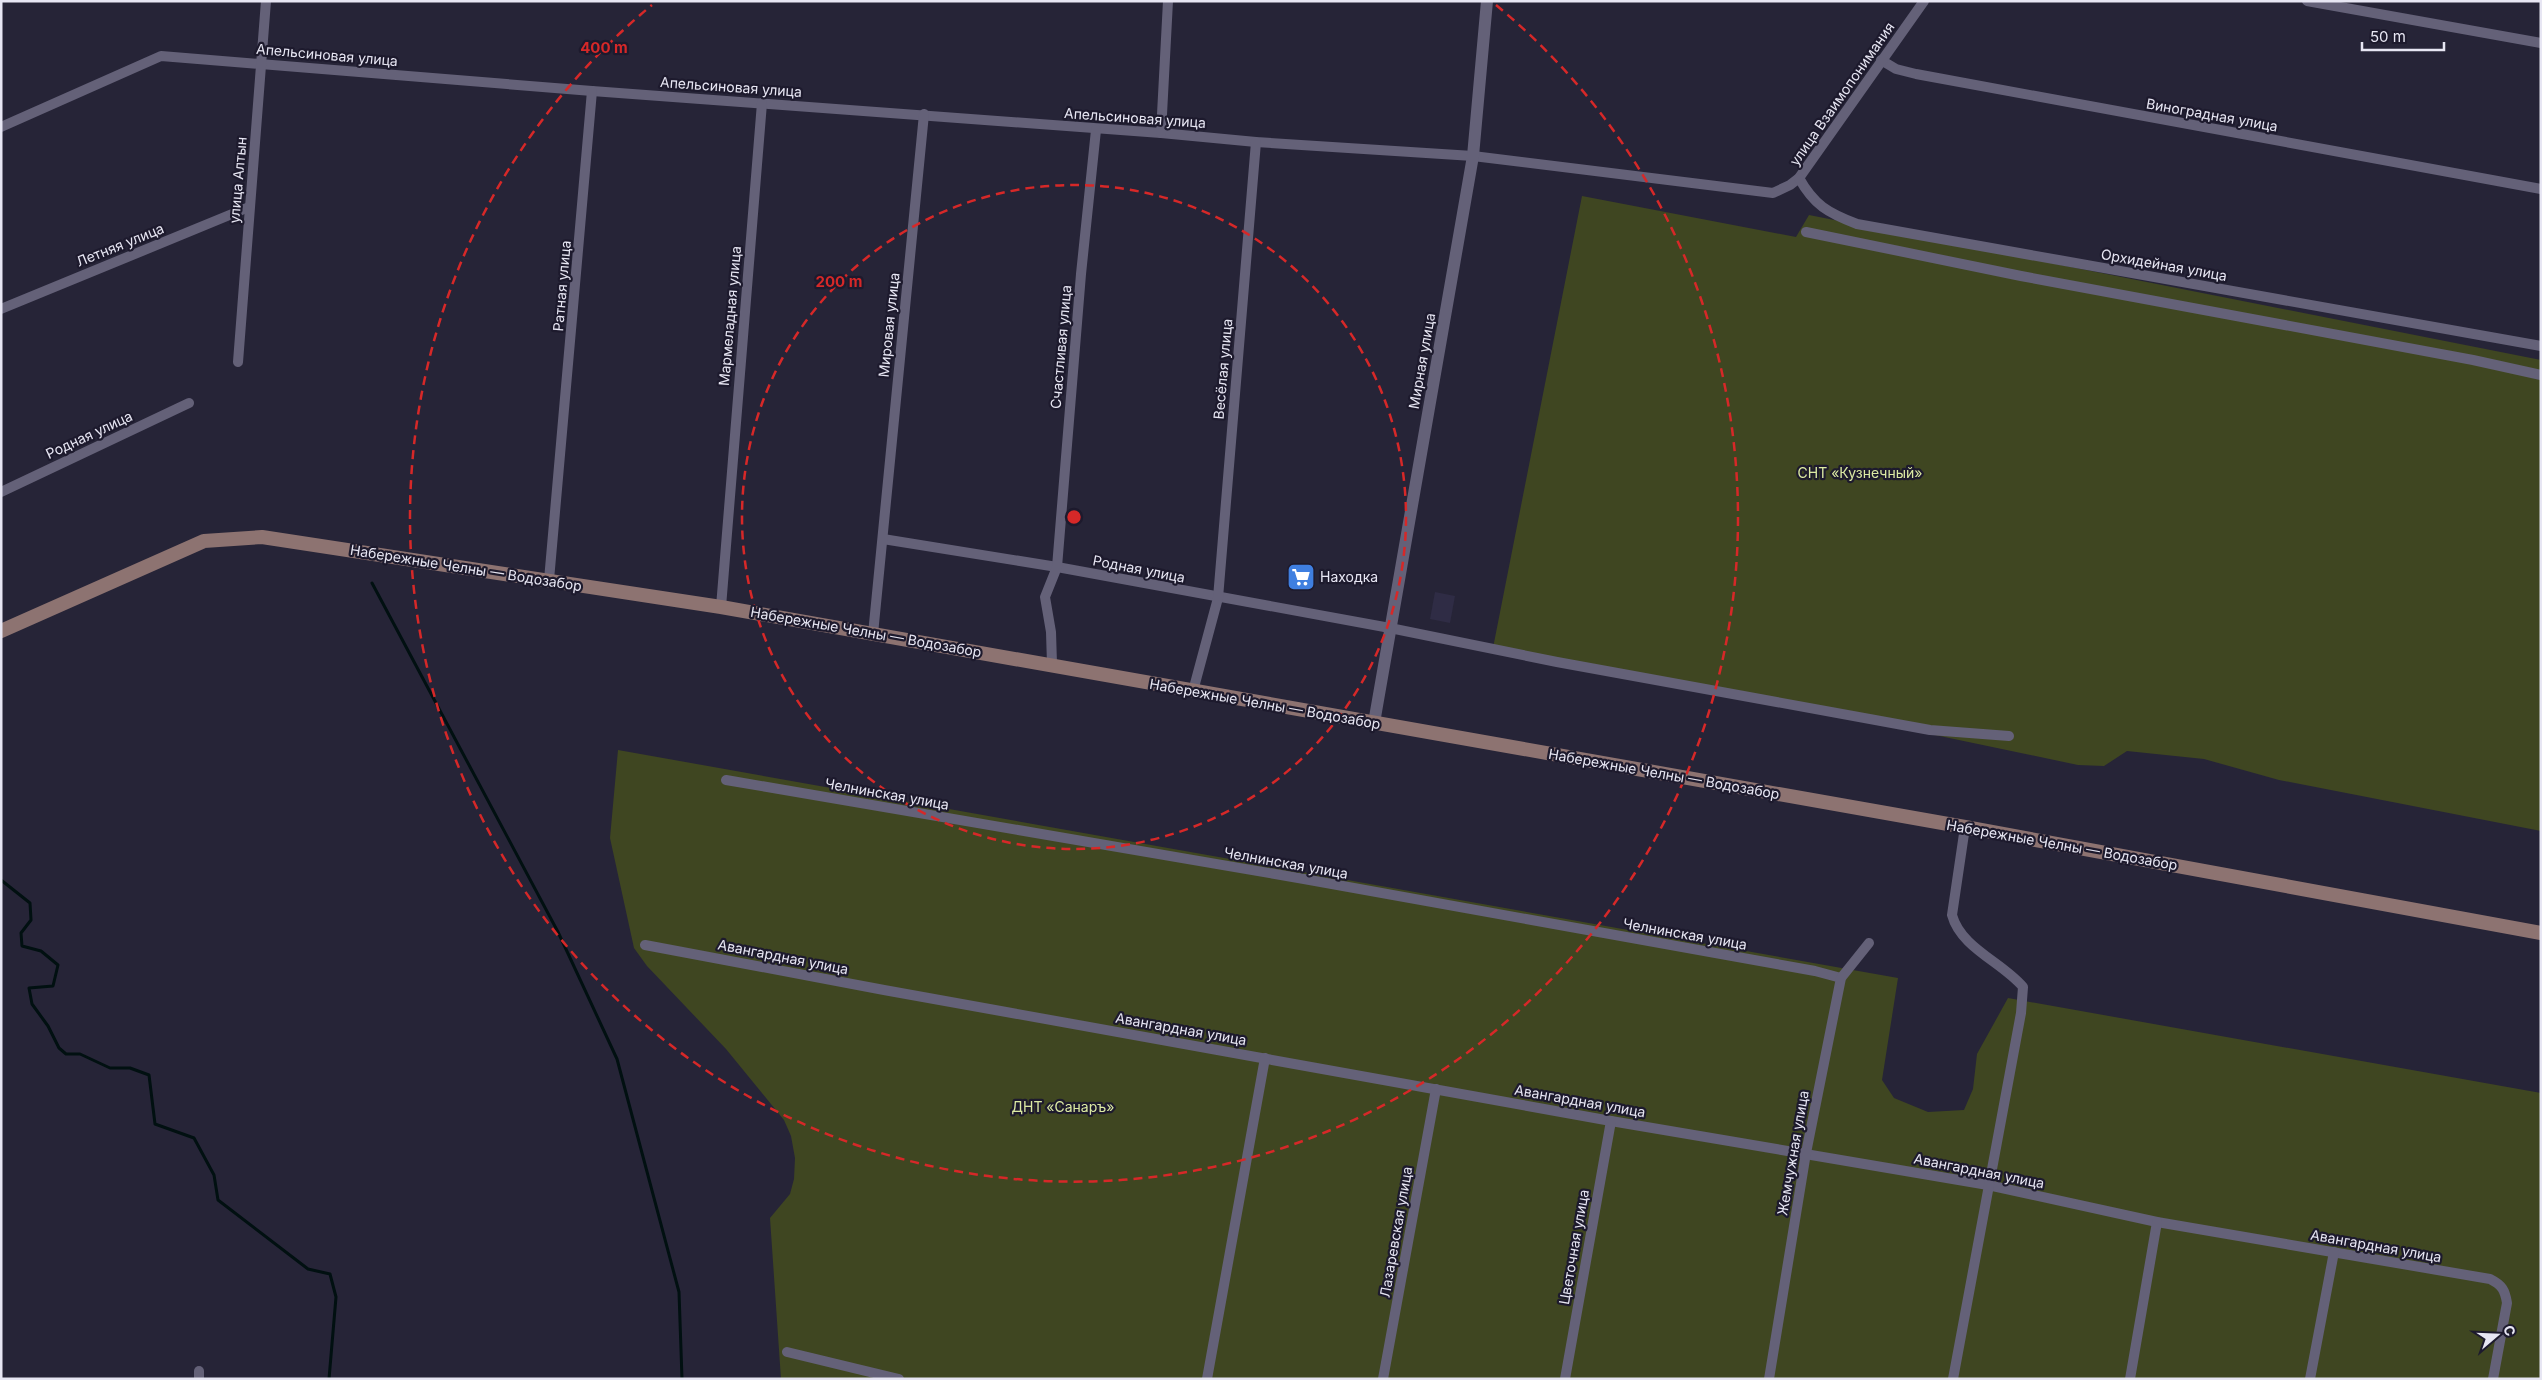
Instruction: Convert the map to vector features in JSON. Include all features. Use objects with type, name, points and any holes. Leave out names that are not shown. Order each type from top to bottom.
[{"type":"main road","name":"Набережные Челны — Водозабор","points":[[1,631],[204,541],[262,538],[721,607],[1052,664],[1194,691],[1965,827],[2541,933]]},
{"type":"street","name":"улица Алтын","points":[[238,362],[266,1]]},
{"type":"street","points":[[1160,133],[1168,1]]},
{"type":"street","name":"Мирная улица","points":[[1374,723],[1473,156],[1487,1]]},
{"type":"street","name":"улица Взаимопонимания","points":[[1799,178],[1924,1]]},
{"type":"street","points":[[2307,1],[2541,43]]},
{"type":"street","name":"Апельсиновая улица","points":[[1,127],[161,56],[592,91],[924,114],[1096,130],[1473,156],[1773,193],[1790,185],[1799,178]]},
{"type":"street","name":"Виноградная улица","points":[[1881,60],[1896,69],[1916,74],[2541,189]]},
{"type":"street","name":"Ратная улица","points":[[549,580],[592,91]]},
{"type":"street","name":"Мармеладная улица","points":[[721,607],[743,312],[762,103]]},
{"type":"street","name":"Мировая улица","points":[[873,634],[924,114]]},
{"type":"street","name":"Счастливая улица","points":[[1052,664],[1051,632],[1045,598],[1057,567],[1081,274],[1096,130]]},
{"type":"street","name":"Весёлая улица","points":[[1194,691],[1218,598],[1256,142]]},
{"type":"street","name":"Орхидейная улица","points":[[1799,178],[1811,198],[1826,210],[1857,224],[2541,346]]},
{"type":"street","name":"Летняя улица","points":[[1,309],[250,207]]},
{"type":"street","points":[[1806,232],[2021,276],[2473,360],[2541,375]]},
{"type":"street","name":"Родная улица","points":[[1,492],[189,404]]},
{"type":"street","name":"Родная улица","points":[[883,539],[1057,567],[1390,628],[1566,664],[1930,730],[2009,736]]},
{"type":"street","name":"Челнинская улица","points":[[726,780],[1294,878],[1815,971],[1841,978]]},
{"type":"street","points":[[1953,1379],[2020,1013],[2023,987],[2013,975],[1969,942],[1955,926],[1952,915],[1965,827]]},
{"type":"street","name":"Жемчужная улица","points":[[1769,1379],[1806,1153],[1841,978],[1869,943]]},
{"type":"street","name":"Авангардная улица","points":[[645,945],[1611,1121],[1988,1185],[2157,1222],[2490,1279],[2501,1284],[2505,1291],[2507,1303],[2493,1379]]},
{"type":"street","points":[[1207,1379],[1265,1058]]},
{"type":"street","name":"Лазаревская улица","points":[[1384,1379],[1436,1089]]},
{"type":"street","name":"Цветочная улица","points":[[1565,1379],[1611,1121]]},
{"type":"street","points":[[2130,1379],[2157,1222]]},
{"type":"street","points":[[2310,1379],[2334,1252]]},
{"type":"street","points":[[787,1352],[899,1379]]},
{"type":"shaded area","points":[[1435,592],[1455,596],[1450,623],[1430,619]]},
{"type":"green space","name":"СНТ «Кузнечный»","points":[[1582,196],[1796,237],[1809,215],[2541,360],[2541,831],[2279,780],[2204,759],[2127,751],[2104,766],[2078,765],[1935,735],[1492,653]]},
{"type":"green space","name":"ДНТ «Санаръ»","points":[[618,750],[1898,978],[1882,1080],[1894,1098],[1928,1112],[1964,1110],[1973,1089],[1977,1054],[2008,998],[2541,1093],[2541,1379],[781,1379],[770,1218],[790,1194],[794,1179],[795,1158],[791,1136],[784,1120],[726,1049],[647,966],[634,948],[610,838]]},
{"type":"waterway","points":[[372,583],[558,932],[617,1059],[679,1292],[682,1379]]},
{"type":"waterway","points":[[1,880],[30,903],[31,920],[21,933],[22,946],[41,951],[58,965],[53,986],[29,988],[32,1004],[48,1026],[59,1048],[66,1054],[80,1054],[110,1068],[130,1068],[149,1075],[155,1124],[194,1138],[214,1175],[218,1200],[308,1269],[330,1274],[336,1297],[329,1379]]},
{"type":"place","name":"Находка","points":[[1301,577]]}]
